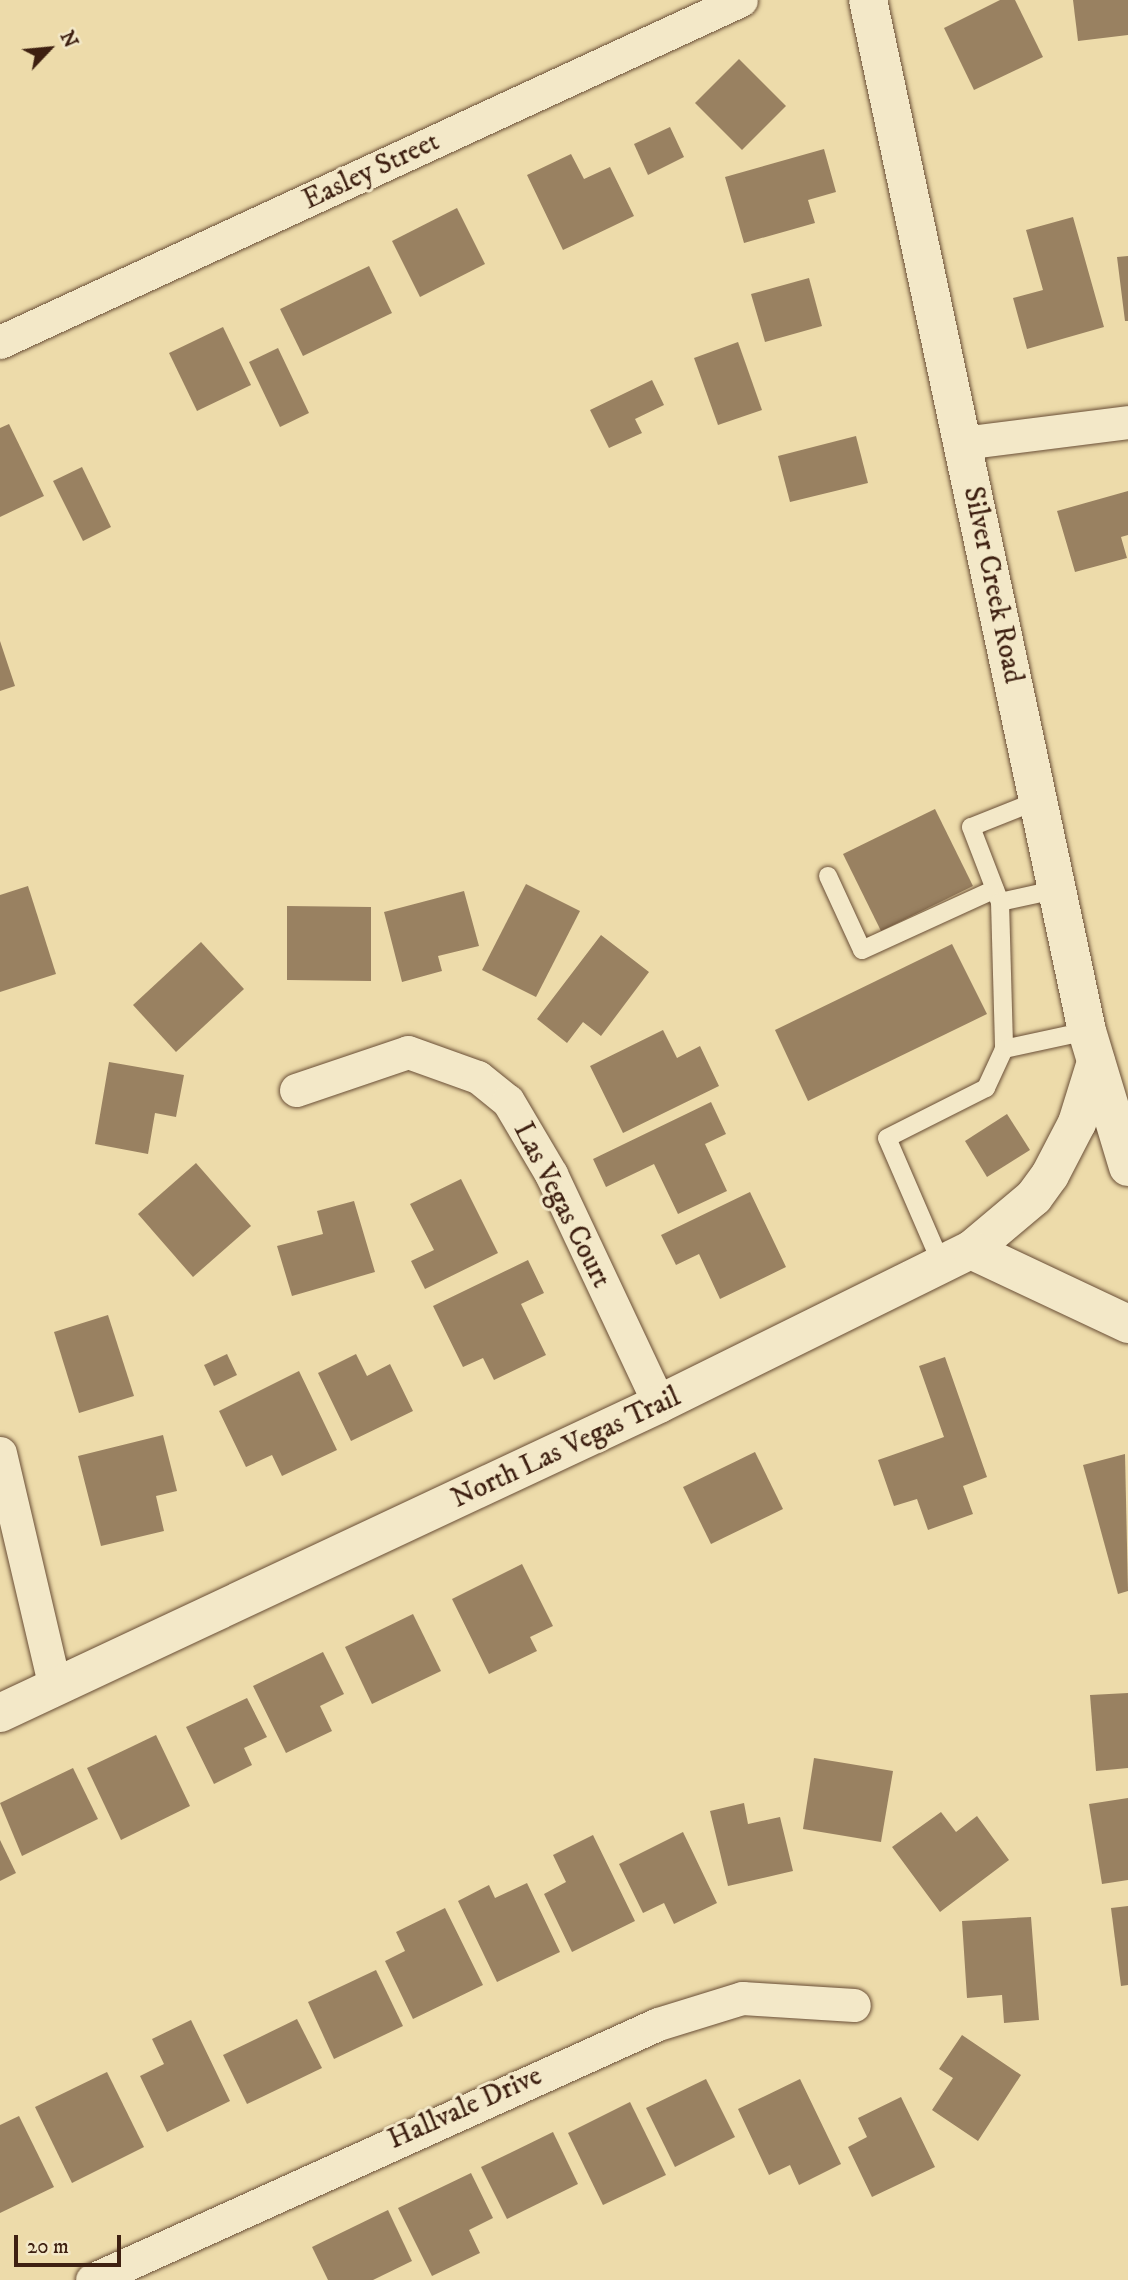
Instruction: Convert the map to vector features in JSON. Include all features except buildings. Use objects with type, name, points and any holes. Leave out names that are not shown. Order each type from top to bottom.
[{"type":"street","name":"Easley Street","points":[[0,342],[741,0]]},
{"type":"street","name":"Silver Creek Road","points":[[868,0],[1092,1046],[1128,1167]]},
{"type":"street","points":[[962,443],[1128,422]]},
{"type":"street","name":"North Las Vegas Trail","points":[[0,1713],[659,1404],[956,1258],[1034,1197],[1050,1175],[1077,1123],[1092,1046]]},
{"type":"street","name":"Las Vegas Court","points":[[296,1090],[408,1052],[478,1077],[508,1101],[551,1174],[659,1404]]},
{"type":"street","points":[[956,1258],[1128,1324]]},
{"type":"street","points":[[0,1453],[55,1687]]},
{"type":"street","name":"Hallvale Drive","points":[[92,2280],[658,2024],[742,1998],[855,2005]]},
{"type":"lane","points":[[956,1258],[887,1138],[986,1088],[1004,1049],[998,895],[971,827],[1039,800]]},
{"type":"lane","points":[[828,876],[862,950],[998,895],[1059,889]]},
{"type":"lane","points":[[1004,1049],[1092,1046]]}]
